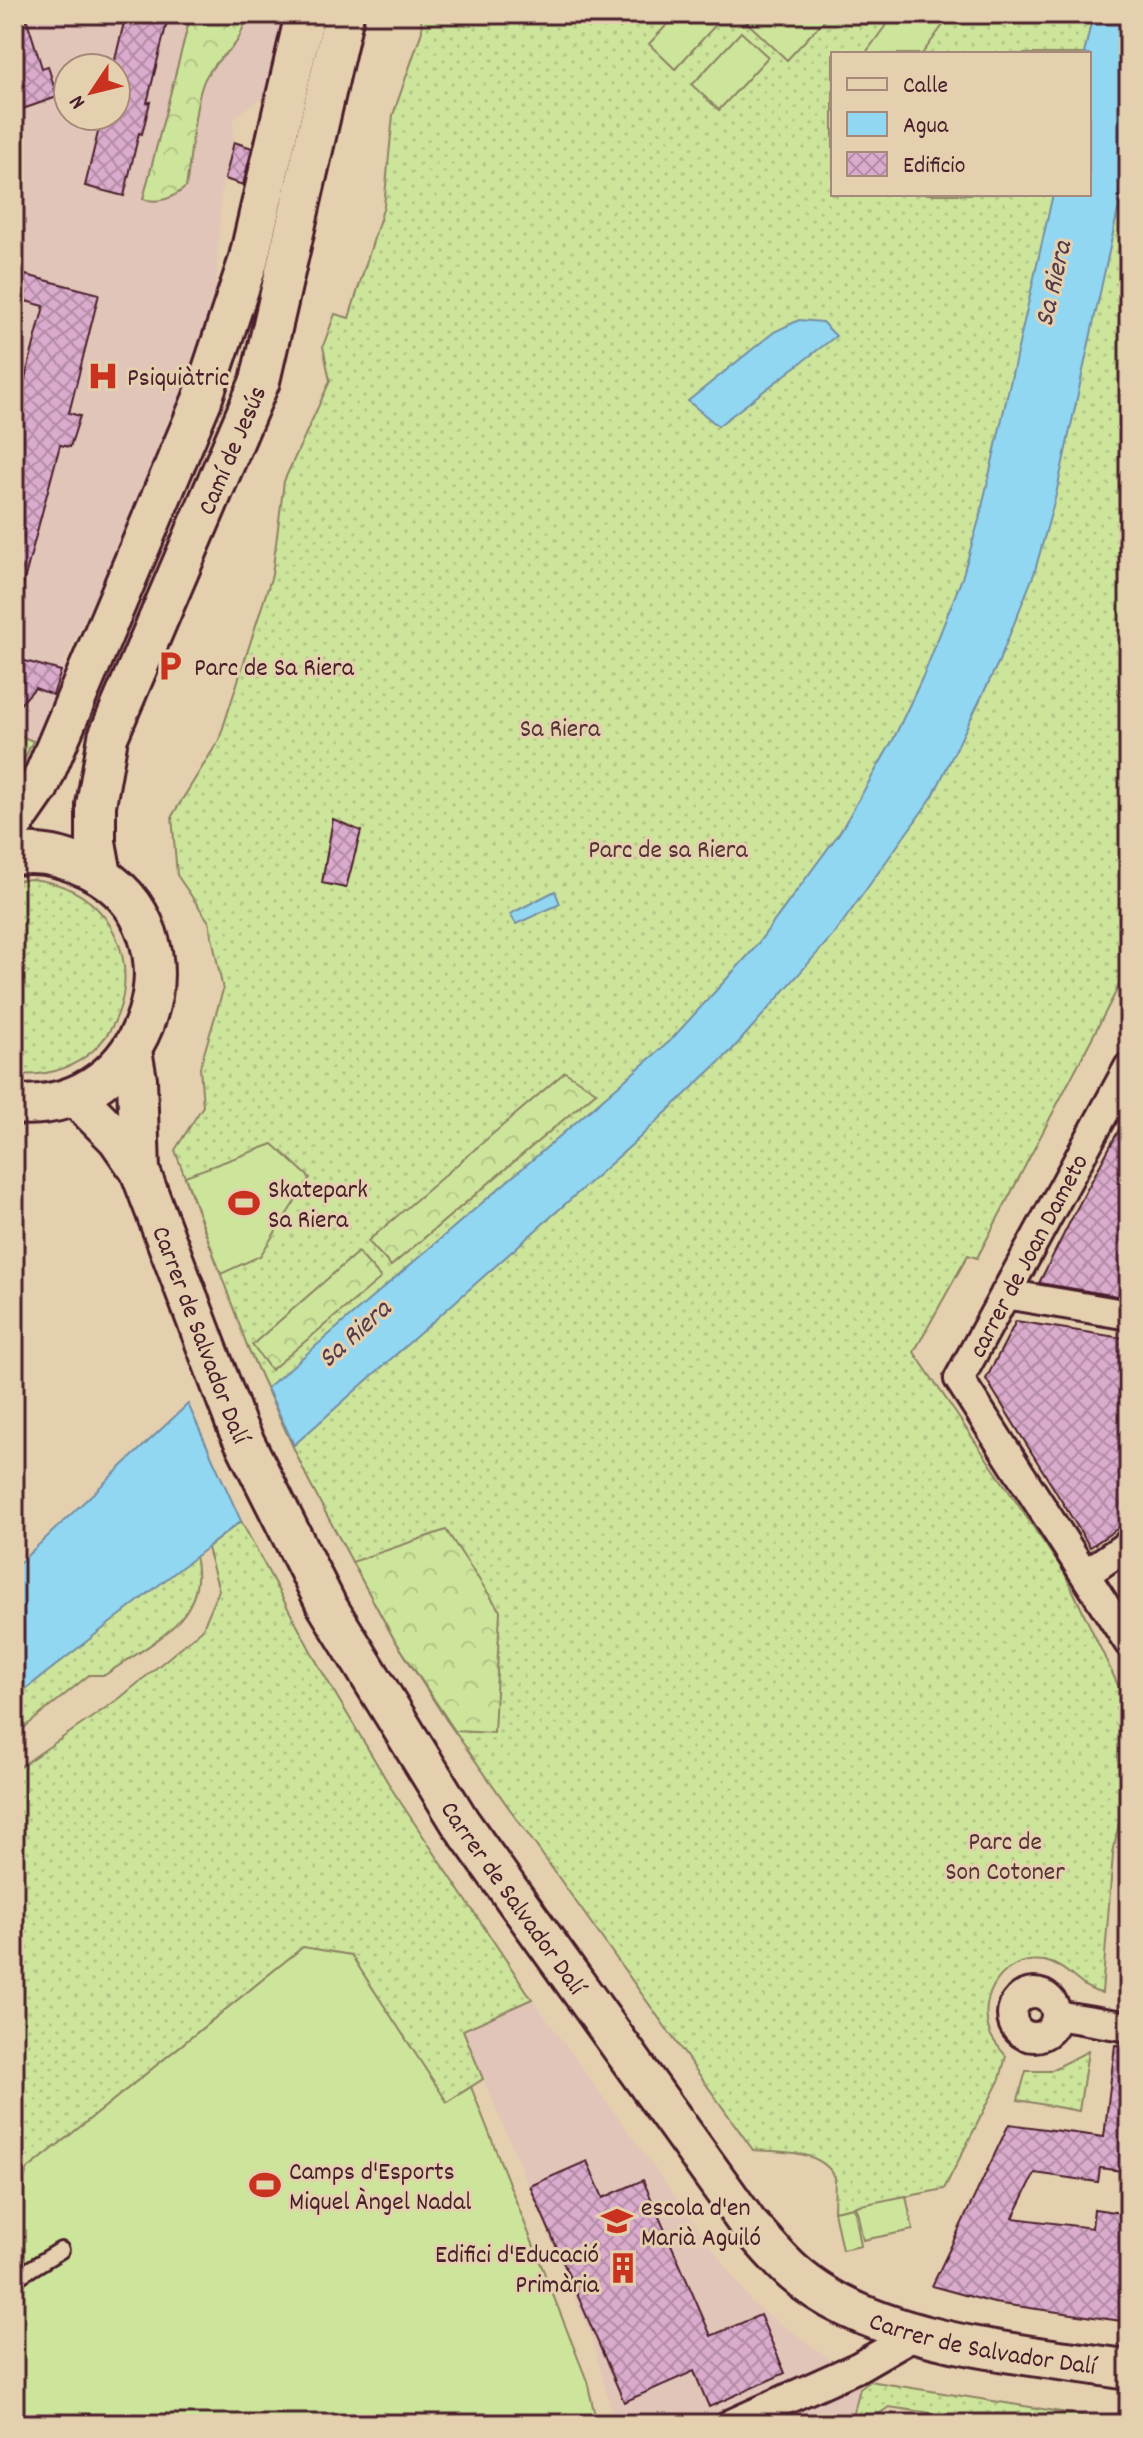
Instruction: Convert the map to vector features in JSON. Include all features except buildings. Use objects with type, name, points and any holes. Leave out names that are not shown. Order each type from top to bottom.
[{"type":"main road","name":"Camí de Jesús","points":[[14,823],[39,787],[202,400],[248,262],[305,14]]},
{"type":"main road","name":"Camí de Jesús","points":[[102,875],[96,842],[96,805],[108,737],[260,381],[344,14]]},
{"type":"main road","points":[[14,855],[55,855],[102,875],[129,902],[148,937],[152,956],[151,997],[141,1034],[132,1051],[106,1077],[75,1096],[21,1109]]},
{"type":"main road","name":"Carrer de Salvador Dalí","points":[[132,1051],[137,1079],[140,1171]]},
{"type":"main road","name":"Carrer de Salvador Dalí","points":[[75,1096],[117,1138],[140,1171],[204,1347],[237,1427],[327,1606],[460,1822],[748,2224],[795,2274],[856,2311],[915,2334],[1129,2370]]},
{"type":"street","name":"carrer de Joan Dameto","points":[[1129,1067],[959,1379],[1087,1573],[1129,1643]]},
{"type":"street","points":[[1005,1294],[1129,1315]]},
{"type":"street","points":[[1087,1573],[1129,1544]]},
{"type":"street","points":[[1056,2015],[1129,2027]]},
{"type":"street","points":[[731,2424],[858,2367],[915,2334]]},
{"type":"lane","points":[[14,2279],[61,2250]]},
{"type":"shaded area","name":"Psiquiàtric","points":[[14,14],[284,14],[268,94],[233,118],[234,142],[221,192],[215,310],[200,362],[165,426],[173,430],[104,588],[94,599],[64,663],[69,666],[44,737],[33,741],[14,733]]},
{"type":"shaded area","name":"escola d'en Marià Aguiló","points":[[532,1999],[753,2304],[830,2359],[860,2388],[851,2424],[615,2424],[592,2338],[463,2030]]},
{"type":"green space","points":[[191,14],[247,14],[235,44],[214,66],[203,84],[186,187],[166,199],[143,199]]},
{"type":"green space","name":"Parc de sa Riera","points":[[421,14],[1129,14],[1129,967],[977,1258],[968,1255],[914,1352],[1064,1572],[1129,1708],[1129,1770],[1113,1854],[1102,1993],[1086,1987],[1061,1968],[1044,1961],[1017,1964],[997,1980],[987,2004],[987,2017],[992,2037],[1006,2056],[1000,2079],[944,2189],[834,2211],[835,2177],[820,2161],[787,2152],[753,2150],[447,1721],[393,1637],[310,1484],[248,1348],[175,1150],[203,1106],[200,1067],[223,990],[209,922],[177,875],[172,816],[219,740],[272,575],[284,481],[330,381],[323,346],[335,314],[349,318],[384,206],[393,115],[422,31]]},
{"type":"green space","points":[[677,14],[724,16],[675,69],[649,44]]},
{"type":"green space","points":[[738,14],[830,14],[787,60]]},
{"type":"green space","points":[[894,14],[951,14],[923,52],[866,52]]},
{"type":"green space","points":[[741,32],[768,57],[719,110],[692,85]]},
{"type":"green space","points":[[14,733],[33,741],[14,780]]},
{"type":"green space","points":[[31,879],[75,892],[104,917],[121,950],[124,986],[115,1021],[93,1051],[59,1070],[14,1074],[14,881]]},
{"type":"green space","points":[[565,1072],[596,1092],[391,1266],[368,1241]]},
{"type":"green space","name":"Skatepark Sa Riera","points":[[273,1144],[310,1178],[260,1256],[221,1274],[185,1176]]},
{"type":"green space","points":[[358,1252],[381,1278],[271,1370],[252,1345]]},
{"type":"green space","points":[[241,1521],[320,1668],[393,1791],[532,1999],[463,2030],[483,2079],[447,2102],[303,1947],[28,2169],[14,2205],[14,1771],[120,1698],[202,1630],[219,1590],[207,1548]]},
{"type":"green space","points":[[446,1530],[500,1611],[494,1733],[455,1731],[393,1637],[352,1562]]},
{"type":"green space","points":[[195,1556],[197,1578],[193,1597],[172,1628],[105,1675],[89,1675],[14,1736],[14,1698]]},
{"type":"green space","name":"Camps d'Esports Miquel Àngel Nadal","points":[[303,1947],[351,1955],[447,2102],[471,2087],[587,2381],[597,2424],[14,2424],[14,2205],[28,2169]]},
{"type":"green space","points":[[1088,2051],[1079,2111],[1018,2100],[1026,2071],[1050,2071]]},
{"type":"green space","points":[[906,2196],[913,2230],[863,2240],[856,2206]]},
{"type":"green space","points":[[854,2207],[861,2246],[842,2250],[834,2211]]},
{"type":"green space","points":[[869,2381],[1129,2424],[1006,2424],[889,2407],[864,2424],[851,2424],[860,2388]]},
{"type":"water","name":"Sa Riera","points":[[1093,14],[1129,14],[1129,160],[1055,499],[1034,574],[999,661],[933,796],[835,933],[732,1050],[635,1142],[294,1445],[267,1388],[669,1042],[753,950],[840,832],[893,740],[924,674],[962,578],[979,520],[1053,196],[1091,196],[1091,52],[1084,52]]},
{"type":"water","points":[[799,320],[822,322],[836,336],[718,426],[688,401],[774,332]]},
{"type":"water","points":[[555,891],[560,904],[516,924],[510,914]]},
{"type":"water","points":[[188,1404],[241,1521],[14,1698],[14,1568]]},
{"type":"place","name":"Psiquiàtric","points":[[103,376]]},
{"type":"place","name":"Parc de Sa Riera","points":[[170,666]]},
{"type":"place","name":"Skatepark Sa Riera","points":[[244,1203]]},
{"type":"place","name":"Camps d'Esports Miquel Àngel Nadal","points":[[265,2185]]},
{"type":"place","name":"escola d'en Marià Aguiló","points":[[617,2221]]},
{"type":"place","name":"Edifici d'Educació Primària","points":[[623,2268]]},
{"type":"park label","name":"Parc de Son Cotoner","points":[[1005,1855]]}]
